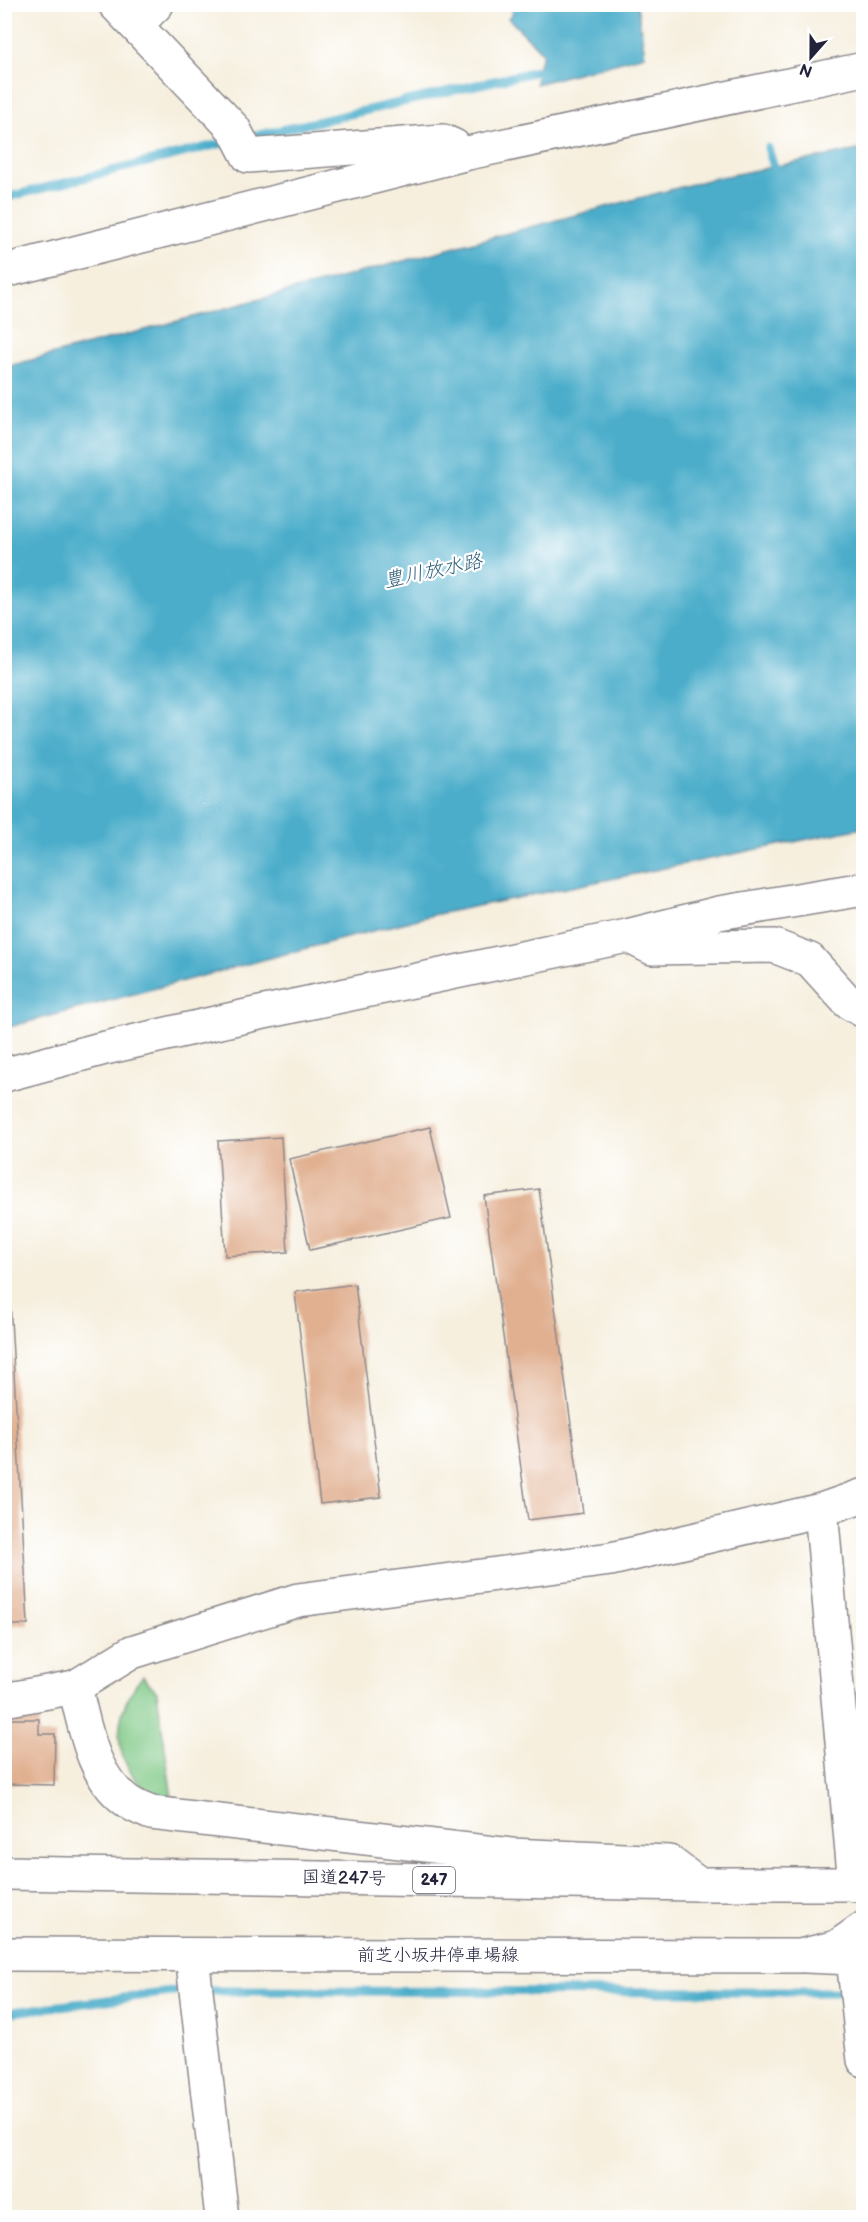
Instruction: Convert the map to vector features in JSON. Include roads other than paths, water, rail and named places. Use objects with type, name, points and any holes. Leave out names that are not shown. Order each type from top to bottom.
[{"type":"main road","points":[[136,11],[234,129],[248,156],[443,141],[468,153]]},
{"type":"main road","points":[[4,271],[468,153],[864,69]]},
{"type":"main road","points":[[4,1075],[101,1049],[255,1014],[627,936],[719,914],[864,889]]},
{"type":"main road","points":[[627,936],[652,948],[774,946],[810,960],[848,1002],[864,1011]]},
{"type":"main road","points":[[4,1700],[75,1687],[132,1652],[298,1600],[610,1558],[821,1510],[864,1496]]},
{"type":"main road","points":[[821,1510],[859,1884]]},
{"type":"main road","points":[[75,1687],[88,1742],[108,1782],[129,1802],[151,1813],[511,1855],[669,1862],[699,1884]]},
{"type":"main road","name":"国道247号","points":[[4,1873],[699,1884],[859,1884]]},
{"type":"main road","name":"前芝小坂井停車場線","points":[[4,1954],[800,1956],[837,1947],[864,1928]]},
{"type":"main road","points":[[192,1954],[222,2217]]},
{"type":"main road","points":[[800,1956],[853,1958],[864,2060]]},
{"type":"water","points":[[521,5],[637,5],[645,55],[536,84],[537,71],[543,53],[508,18]]},
{"type":"water","name":"豊川放水路","points":[[863,149],[863,828],[433,915],[5,1028],[5,367],[711,179]]},
{"type":"waterway","points":[[511,4],[524,18]]},
{"type":"waterway","points":[[4,198],[211,146],[537,71]]},
{"type":"waterway","points":[[768,148],[777,177]]},
{"type":"waterway","points":[[4,2013],[180,1991]]},
{"type":"waterway","points":[[203,1991],[836,1992]]}]
